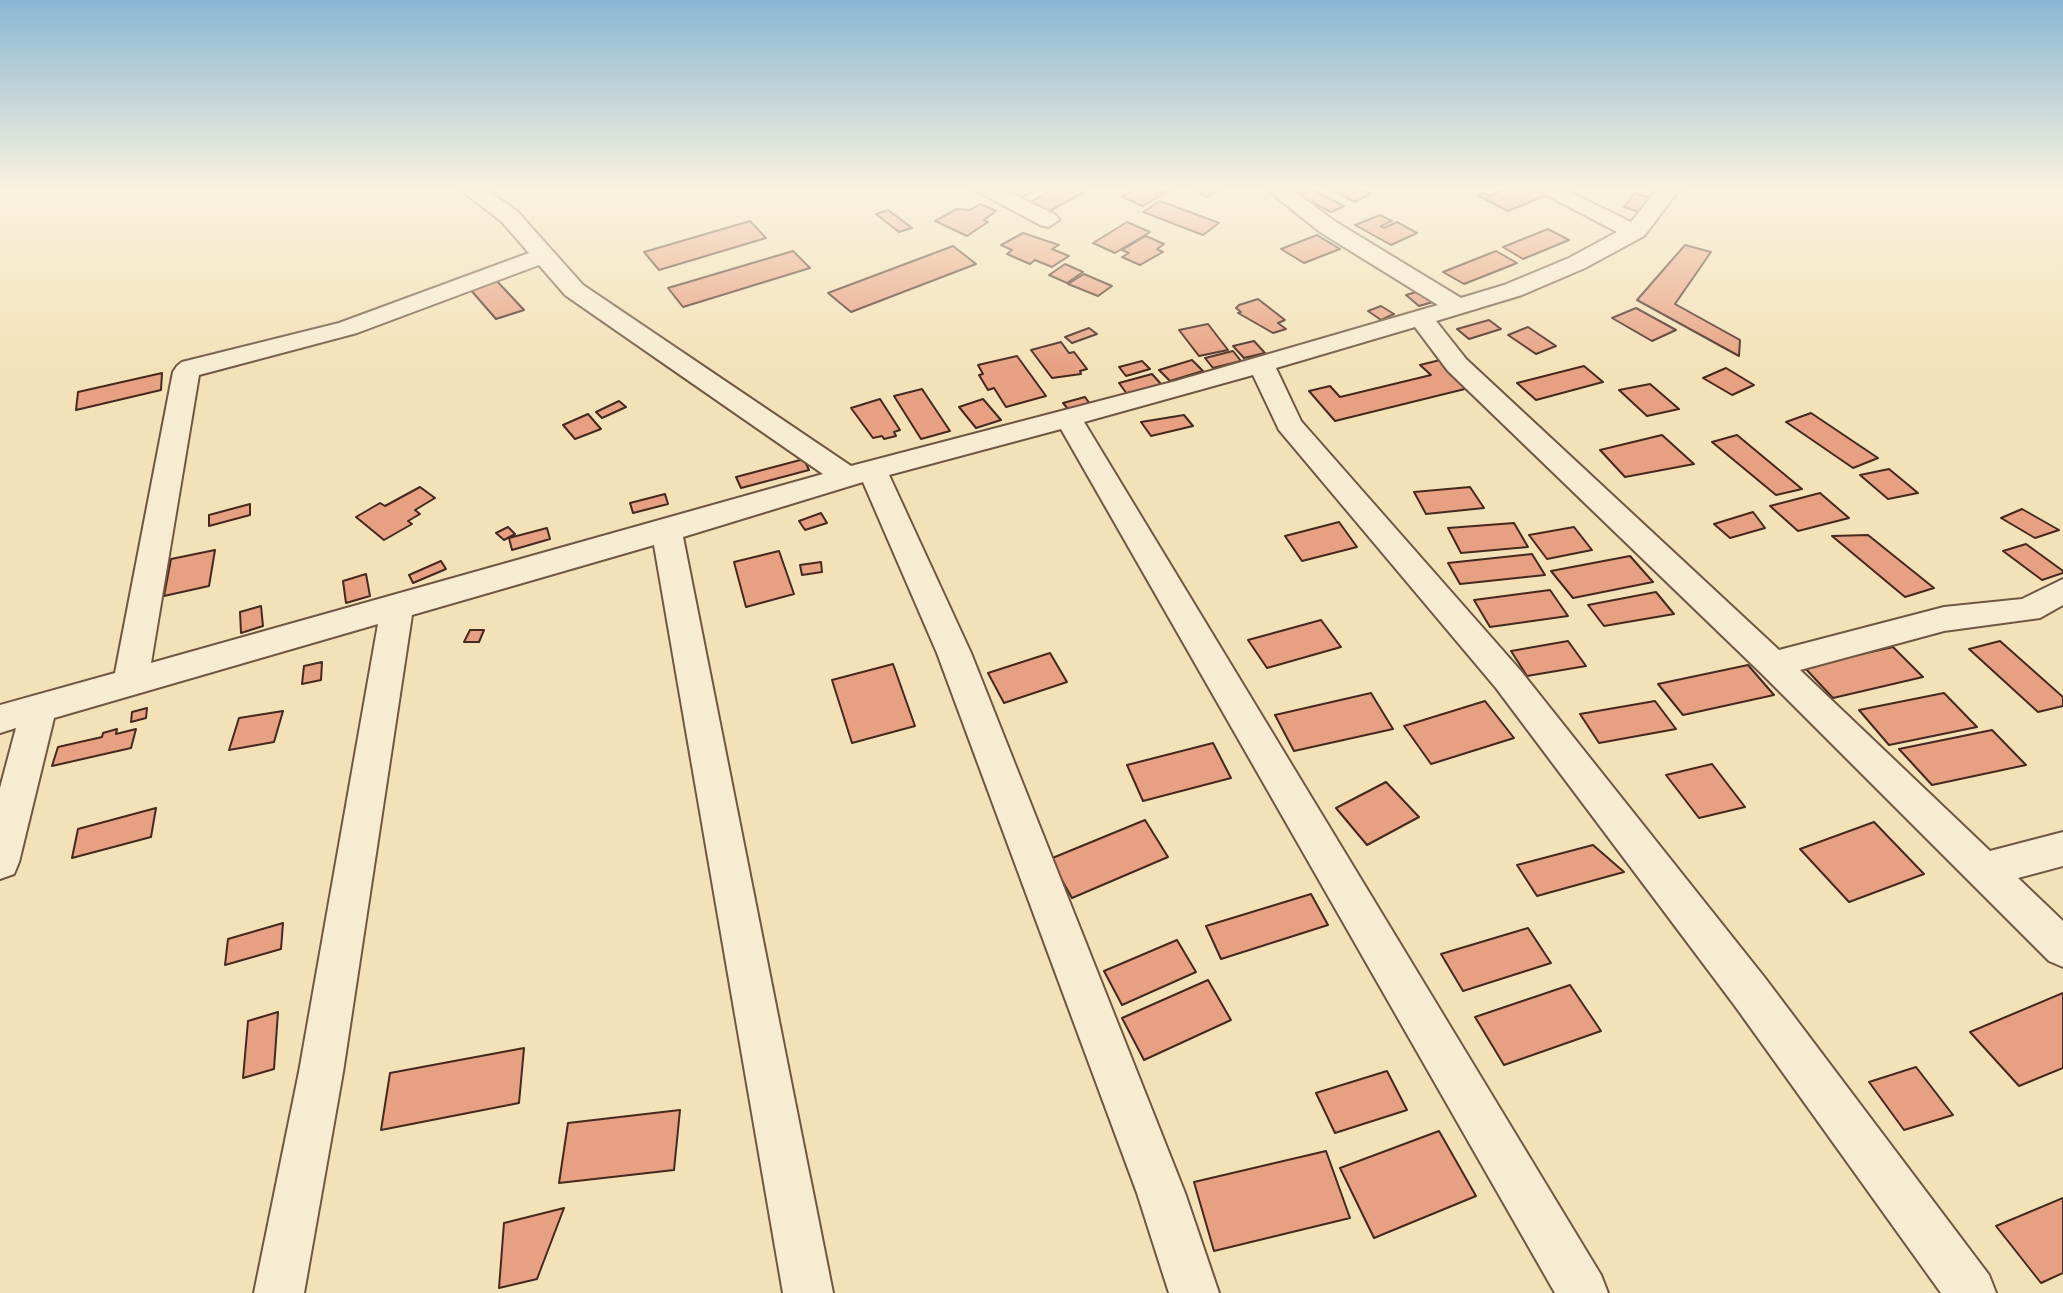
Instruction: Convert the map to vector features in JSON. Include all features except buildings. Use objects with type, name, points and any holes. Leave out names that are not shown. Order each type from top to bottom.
[{"type":"street","points":[[537,247],[574,289],[859,473],[959,666],[1161,1193],[1194,1293]]},
{"type":"street","points":[[1361,247],[1457,306]]},
{"type":"street","points":[[0,719],[667,531],[859,473],[1261,364],[1513,290],[1577,263],[1606,247]]},
{"type":"street","points":[[130,684],[186,372],[191,368],[348,328],[544,255]]},
{"type":"street","points":[[1420,317],[1457,366],[1773,664],[2063,948]]},
{"type":"street","points":[[1261,364],[1289,424],[1508,679],[1749,992],[1971,1293]]},
{"type":"street","points":[[1068,418],[1583,1293]]},
{"type":"street","points":[[667,531],[808,1293]]},
{"type":"street","points":[[1773,664],[1944,619],[2029,610],[2063,590]]},
{"type":"street","points":[[279,1293],[321,1072],[397,608]]},
{"type":"street","points":[[0,862],[38,710]]},
{"type":"street","points":[[1985,869],[2063,849]]}]
